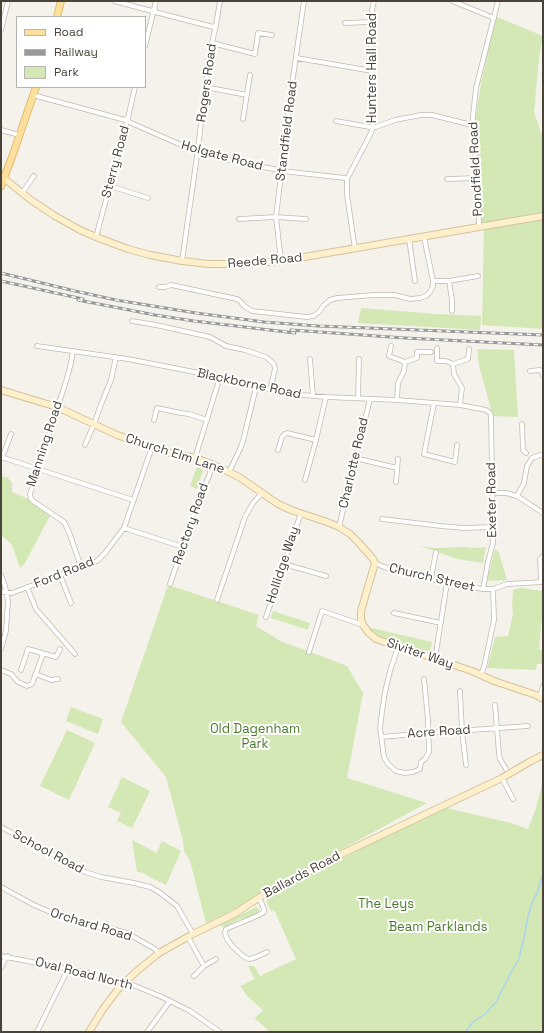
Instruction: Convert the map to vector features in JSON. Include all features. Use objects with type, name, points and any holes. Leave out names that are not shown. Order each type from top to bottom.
[{"type":"main road","points":[[57,16],[61,1]]},
{"type":"main road","points":[[1,186],[2,178],[36,88]]},
{"type":"street","points":[[1,30],[8,1]]},
{"type":"street","points":[[114,1],[152,11],[155,9]]},
{"type":"street","points":[[146,42],[156,1]]},
{"type":"street","name":"Rogers Road","points":[[182,261],[205,87],[220,1]]},
{"type":"street","name":"Standfield Road","points":[[281,262],[276,217],[304,1]]},
{"type":"street","name":"Hunters Hall Road","points":[[355,249],[347,195],[347,179],[373,127],[371,22],[374,1]]},
{"type":"street","points":[[452,1],[494,18]]},
{"type":"street","name":"Pondfield Road","points":[[479,227],[478,178],[472,125],[480,68],[498,1]]},
{"type":"street","points":[[155,9],[156,12],[213,28],[216,25]]},
{"type":"street","points":[[345,23],[371,22]]},
{"type":"street","points":[[212,43],[255,54],[258,33],[272,35]]},
{"type":"street","points":[[297,58],[372,71]]},
{"type":"street","points":[[243,119],[250,75]]},
{"type":"street","points":[[205,87],[247,95]]},
{"type":"street","name":"Sterry Road","points":[[96,237],[135,88]]},
{"type":"street","name":"Holgate Road","points":[[33,95],[125,120],[128,118],[129,122],[195,151],[198,149],[199,152],[237,162],[279,170],[282,168],[282,171],[347,179]]},
{"type":"street","points":[[336,121],[376,127],[395,120],[421,115],[432,115],[472,125]]},
{"type":"street","points":[[1,130],[19,135]]},
{"type":"street","points":[[22,193],[34,176]]},
{"type":"street","name":"Reede Road","points":[[2,178],[55,216],[96,237],[128,249],[150,255],[209,264],[226,265],[281,262],[543,216]]},
{"type":"street","points":[[447,179],[478,178]]},
{"type":"street","points":[[110,186],[148,198]]},
{"type":"street","points":[[240,219],[276,217],[306,219]]},
{"type":"street","points":[[158,287],[165,288],[176,286],[237,299],[252,311],[306,317],[313,316],[330,300],[337,298],[395,295],[410,299],[420,298],[426,296],[430,292],[433,281],[424,237]]},
{"type":"street","points":[[409,239],[415,281]]},
{"type":"street","points":[[433,281],[449,281],[478,276]]},
{"type":"street","points":[[449,281],[452,311]]},
{"type":"street","points":[[132,322],[156,325],[210,337],[226,346],[266,357],[274,364],[275,369],[270,390]]},
{"type":"street","name":"Blackborne Road","points":[[37,346],[116,357],[220,377],[270,390],[326,397],[434,402],[460,405],[487,411]]},
{"type":"street","points":[[391,346],[389,356],[405,362],[416,358],[417,352],[431,352]]},
{"type":"street","points":[[437,348],[437,361],[446,361],[453,364],[468,359],[469,349]]},
{"type":"street","name":"Manning Road","points":[[73,351],[71,363],[30,494],[31,499],[64,522],[81,567]]},
{"type":"street","points":[[85,445],[111,380],[116,357]]},
{"type":"street","points":[[310,359],[313,396]]},
{"type":"street","points":[[358,398],[359,359]]},
{"type":"street","points":[[397,400],[398,383],[404,371],[405,362]]},
{"type":"street","points":[[453,364],[454,374],[462,388],[460,405]]},
{"type":"street","points":[[530,371],[540,370],[543,376]]},
{"type":"street","points":[[195,458],[220,377]]},
{"type":"street","points":[[229,472],[242,445],[256,387]]},
{"type":"street","name":"Church Elm Lane","points":[[1,390],[57,407],[117,435],[170,454],[195,458],[212,464],[244,480],[278,504],[339,528]]},
{"type":"street","points":[[305,480],[326,397]]},
{"type":"street","name":"Charlotte Road","points":[[339,528],[370,398]]},
{"type":"street","points":[[434,402],[424,454],[455,462],[456,445]]},
{"type":"street","points":[[154,420],[157,408],[189,414],[206,420]]},
{"type":"street","name":"Exeter Road","points":[[483,589],[493,543],[491,416],[487,411]]},
{"type":"street","points":[[522,424],[523,450],[526,453]]},
{"type":"street","points":[[278,450],[282,437],[287,433],[316,440]]},
{"type":"street","points":[[11,434],[2,458],[133,500]]},
{"type":"street","name":"Ford Road","points":[[1,592],[12,593],[97,561],[124,528],[152,447]]},
{"type":"street","points":[[517,496],[524,483],[527,466],[532,458],[543,454]]},
{"type":"street","points":[[355,458],[397,468]]},
{"type":"street","points":[[396,482],[398,459]]},
{"type":"street","name":"Rectory Road","points":[[170,584],[198,500],[212,464]]},
{"type":"street","points":[[218,600],[245,517],[253,503],[262,493]]},
{"type":"street","points":[[493,493],[506,493],[517,496],[543,513]]},
{"type":"street","name":"Hollidge Way","points":[[266,617],[301,513]]},
{"type":"street","points":[[382,520],[464,528],[493,527]]},
{"type":"street","points":[[124,528],[183,547]]},
{"type":"street","name":"Church Street","points":[[339,528],[350,534],[375,563],[447,583],[492,589],[507,584],[542,582]]},
{"type":"street","points":[[431,578],[436,552]]},
{"type":"street","points":[[542,582],[540,559],[543,556]]},
{"type":"street","points":[[363,625],[360,619],[361,611],[375,563]]},
{"type":"street","points":[[284,564],[326,576]]},
{"type":"street","points":[[1,575],[8,601],[6,631],[1,649]]},
{"type":"street","points":[[60,575],[71,603]]},
{"type":"street","points":[[435,659],[447,583]]},
{"type":"street","points":[[27,587],[36,609],[75,654]]},
{"type":"street","points":[[481,675],[494,620],[492,589]]},
{"type":"street","name":"Siviter Way","points":[[309,652],[322,611],[363,625],[376,639],[481,675],[541,698]]},
{"type":"street","points":[[394,613],[440,623]]},
{"type":"street","points":[[398,647],[390,671],[383,703],[380,728],[385,761],[396,771],[405,773],[420,769],[421,762],[425,759],[429,752],[424,678]]},
{"type":"street","points":[[21,670],[28,649],[56,657],[60,649]]},
{"type":"street","points":[[1,670],[11,674],[18,682],[27,686],[32,684],[44,654]]},
{"type":"street","points":[[36,674],[52,680],[58,679]]},
{"type":"street","points":[[541,698],[543,686]]},
{"type":"street","points":[[460,690],[462,731],[466,765]]},
{"type":"street","points":[[495,705],[499,754],[506,770]]},
{"type":"street","name":"Acre Road","points":[[381,737],[428,732],[528,726]]},
{"type":"street","name":"Ballards Road","points":[[89,1032],[110,1000],[137,971],[159,953],[362,844],[502,778],[543,755]]},
{"type":"street","points":[[502,778],[513,799]]},
{"type":"street","name":"School Road","points":[[1,827],[84,872],[101,878],[150,887],[159,892],[177,906],[204,966]]},
{"type":"street","name":"Orchard Road","points":[[1,887],[34,905],[69,920],[127,933],[155,949],[159,953]]},
{"type":"street","points":[[259,898],[264,912],[258,916],[226,929],[225,933],[227,939],[233,947],[248,959],[267,952]]},
{"type":"street","name":"Oval Road North","points":[[1,956],[8,956],[126,982],[190,1011],[220,1032]]},
{"type":"street","points":[[1,968],[8,956]]},
{"type":"street","points":[[194,976],[204,966],[216,959]]},
{"type":"street","points":[[37,1032],[68,969]]},
{"type":"street","points":[[147,1032],[170,1001]]},
{"type":"green space","points":[[497,17],[543,36],[539,58],[534,112],[543,138],[543,217],[485,225],[480,221],[481,178],[475,122],[490,41]]},
{"type":"green space","points":[[543,219],[543,329],[482,325],[484,228]]},
{"type":"green space","points":[[361,308],[481,316],[480,330],[358,323]]},
{"type":"green space","points":[[477,349],[514,350],[518,417],[493,416],[479,366]]},
{"type":"green space","points":[[198,464],[204,467],[197,489],[190,486]]},
{"type":"green space","points":[[1,476],[8,478],[12,483],[12,492],[31,500],[51,514],[25,563],[20,568],[12,545],[1,535]]},
{"type":"green space","points":[[420,546],[435,548],[486,547],[483,563],[457,559]]},
{"type":"green space","points":[[495,549],[499,553],[507,580],[487,581]]},
{"type":"green space","name":"Old Dagenham Park","points":[[168,585],[259,615],[256,626],[282,642],[347,666],[363,693],[347,778],[427,803],[261,893],[229,912],[206,923],[190,861],[184,851],[183,841],[166,777],[121,722]]},
{"type":"green space","points":[[521,588],[543,591],[539,649],[543,651],[543,664],[537,664],[536,670],[487,668],[495,637],[508,636],[513,614],[513,590]]},
{"type":"green space","points":[[273,611],[310,623],[308,630],[271,618]]},
{"type":"green space","points":[[367,627],[432,642],[431,648],[428,651],[424,651],[395,642],[378,636]]},
{"type":"green space","points":[[71,707],[103,719],[98,734],[66,721]]},
{"type":"green space","points":[[67,730],[95,743],[69,800],[40,786]]},
{"type":"green space","points":[[122,777],[150,791],[132,828],[117,821],[121,813],[108,807]]},
{"type":"green space","name":"Beam Parklands","points":[[543,780],[543,1032],[270,1032],[254,1019],[263,1010],[248,997],[240,986],[255,979],[248,966],[254,966],[260,976],[296,959],[274,910],[271,911],[265,898],[442,807],[511,823],[528,829],[536,808]]},
{"type":"green space","points":[[132,840],[155,852],[156,854],[162,841],[181,851],[166,885],[144,873],[137,872]]},
{"type":"green space","points":[[256,907],[259,909],[259,912],[253,917],[251,916],[238,920],[224,927],[220,925]]},
{"type":"waterway","points":[[465,1032],[473,1022],[485,1014],[497,1001],[519,958],[528,916],[538,891],[543,873]]},
{"type":"railway","points":[[1,273],[116,300],[264,322],[318,326],[543,335]]},
{"type":"railway","points":[[1,281],[83,299]]},
{"type":"railway","points":[[78,300],[194,321],[295,333]]},
{"type":"railway","points":[[291,330],[405,338],[543,345]]},
{"type":"park label","name":"The Leys","points":[[386,904]]}]
